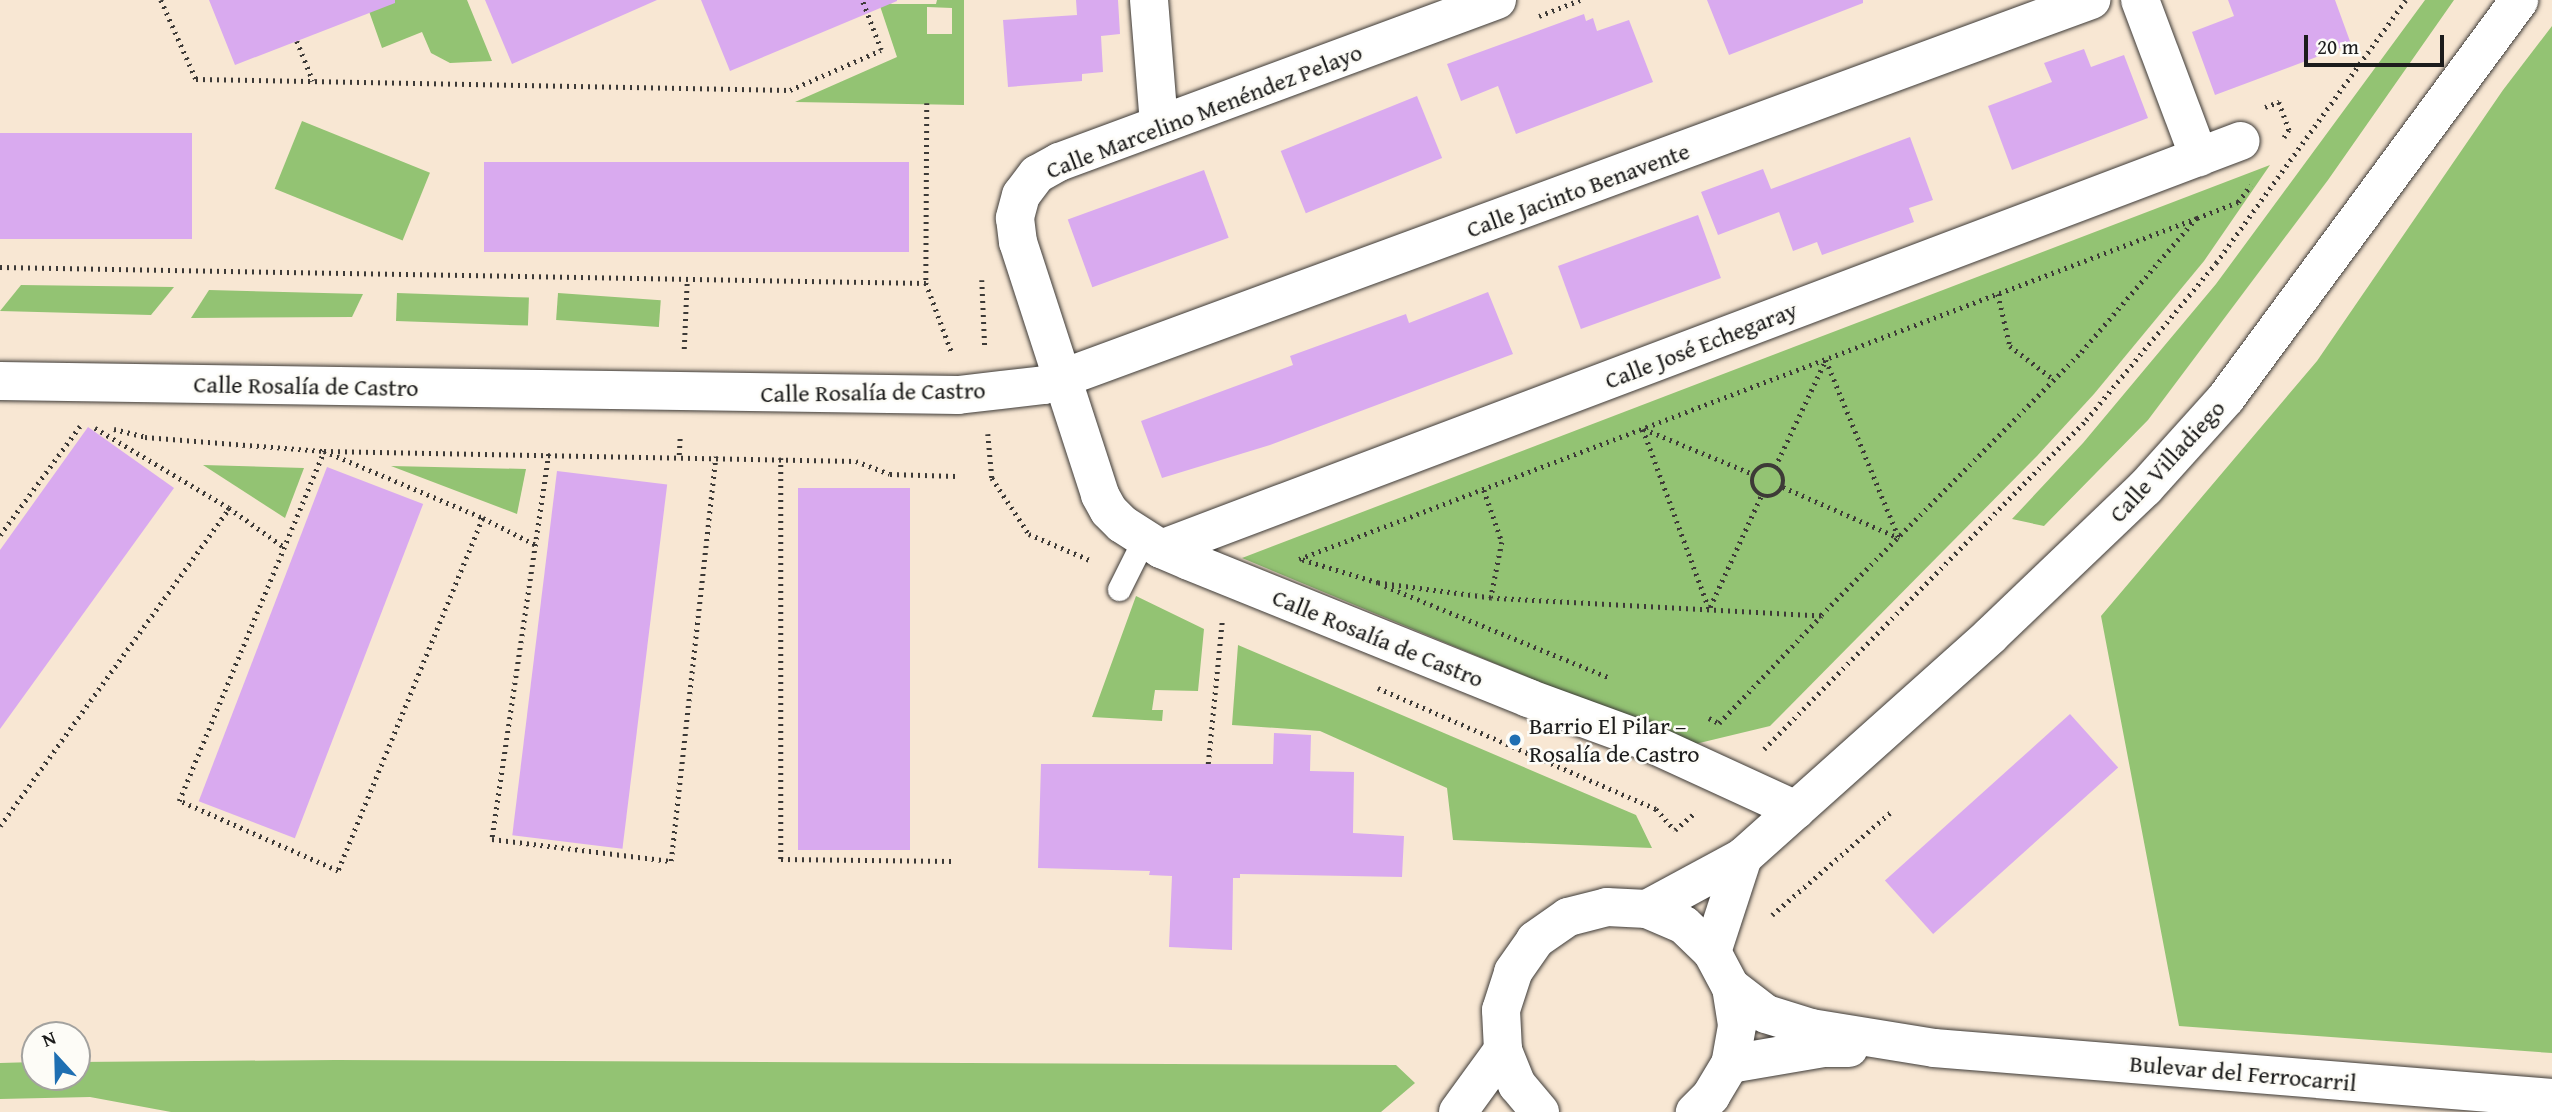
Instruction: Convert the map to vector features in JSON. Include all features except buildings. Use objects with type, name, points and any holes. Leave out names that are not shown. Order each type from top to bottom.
[{"type":"main road","points":[[1149,0],[1159,125]]},
{"type":"main road","name":"Calle Marcelino Menéndez Pelayo","points":[[1065,380],[1018,242],[1015,218],[1021,195],[1037,174],[1059,162],[1497,0]]},
{"type":"main road","name":"Calle Jacinto Benavente","points":[[1065,380],[2091,0]]},
{"type":"main road","points":[[2140,0],[2199,157]]},
{"type":"main road","name":"Calle Villadiego","points":[[1647,909],[1743,857],[1991,635],[2146,488],[2225,398],[2511,6]]},
{"type":"main road","name":"Calle José Echegaray","points":[[1153,544],[2241,141]]},
{"type":"main road","name":"Calle Rosalía de Castro","points":[[0,381],[953,395],[1065,380],[1100,495],[1109,511],[1153,544],[1528,698],[1648,742],[1796,810]]},
{"type":"main road","points":[[1712,952],[1743,857]]},
{"type":"main road","points":[[1540,1112],[1517,1085],[1503,1050],[1501,1010],[1513,972],[1535,940],[1568,917],[1607,907],[1647,909],[1684,925],[1712,952],[1731,987],[1737,1026],[1730,1064],[1711,1097],[1695,1112]]},
{"type":"main road","name":"Bulevar del Ferrocarril","points":[[1731,987],[1766,1014],[1800,1024],[1934,1048]]},
{"type":"main road","name":"Bulevar del Ferrocarril","points":[[1730,1064],[1824,1048],[1934,1048],[2552,1098]]},
{"type":"main road","points":[[1458,1112],[1503,1050]]},
{"type":"lane","points":[[1119,589],[1153,544]]},
{"type":"path","points":[[162,0],[196,79],[790,90],[881,50],[862,0]]},
{"type":"path","points":[[1769,744],[2086,420],[2216,263],[2406,0]]},
{"type":"path","points":[[297,41],[313,81]]},
{"type":"path","points":[[927,103],[926,283],[953,356],[953,395]]},
{"type":"path","points":[[1618,681],[1378,583],[1299,559],[2197,218],[2079,355],[1719,723],[1707,718]]},
{"type":"path","points":[[0,267],[926,283]]},
{"type":"path","points":[[1998,294],[2010,346],[2053,379]]},
{"type":"path","points":[[1775,467],[1826,360]]},
{"type":"path","points":[[1826,360],[1899,538]]},
{"type":"path","points":[[75,420],[145,437],[324,451],[781,458],[856,461],[890,474],[956,476]]},
{"type":"path","points":[[84,421],[229,508],[284,547]]},
{"type":"path","points":[[0,535],[84,421]]},
{"type":"path","points":[[1643,429],[1754,474]]},
{"type":"path","points":[[1643,429],[1709,608]]},
{"type":"path","points":[[324,451],[483,518],[536,545]]},
{"type":"path","points":[[324,451],[179,801],[338,872],[483,518]]},
{"type":"path","points":[[550,454],[492,838],[671,861],[716,456]]},
{"type":"path","points":[[781,458],[780,859],[952,861]]},
{"type":"path","points":[[1765,465],[1775,467],[1783,478],[1783,487],[1777,495],[1761,496],[1753,489],[1754,474],[1765,465]]},
{"type":"path","points":[[1783,487],[1899,538]]},
{"type":"path","points":[[1484,490],[1502,542],[1491,598]]},
{"type":"path","points":[[1709,608],[1761,496]]},
{"type":"path","points":[[0,826],[229,508]]},
{"type":"path","points":[[1378,583],[1491,598],[1821,616]]},
{"type":"path","points":[[1208,764],[1222,620]]},
{"type":"path","points":[[1766,920],[1891,812]]},
{"type":"green space","points":[[365,0],[467,0],[492,61],[450,63],[431,53],[422,32],[382,48]]},
{"type":"green space","points":[[878,0],[892,4],[936,4],[937,0],[964,0],[964,105],[795,102],[897,57]],"holes":[[[927,7],[952,8],[952,34],[927,34]]]},
{"type":"green space","points":[[2425,0],[2454,0],[2328,180],[2148,420],[2044,526],[2012,519],[2083,443],[2216,284]]},
{"type":"green space","points":[[2552,26],[2552,1053],[2179,1026],[2101,616],[2317,361],[2503,90]]},
{"type":"green space","points":[[302,121],[430,173],[403,240],[275,189]]},
{"type":"green space","points":[[2270,165],[2204,261],[2094,394],[2037,456],[1770,726],[1691,745],[1242,558]]},
{"type":"green space","points":[[21,285],[174,287],[151,315],[0,311]]},
{"type":"green space","points":[[209,290],[363,294],[352,317],[191,318]]},
{"type":"green space","points":[[397,293],[529,298],[528,326],[396,321]]},
{"type":"green space","points":[[558,293],[661,300],[659,327],[556,320]]},
{"type":"green space","points":[[203,465],[304,468],[285,518]]},
{"type":"green space","points":[[391,466],[526,469],[517,514]]},
{"type":"green space","points":[[1136,596],[1204,629],[1198,691],[1155,690],[1152,710],[1163,710],[1162,721],[1092,717]]},
{"type":"green space","points":[[1238,645],[1636,815],[1652,848],[1453,840],[1447,788],[1320,731],[1232,725]]},
{"type":"green space","points":[[336,1060],[1396,1065],[1415,1083],[1381,1112],[171,1112],[90,1097],[0,1099],[0,1063],[21,1062],[21,1091],[91,1091],[91,1062]]},
{"type":"place","name":"Barrio El Pilar – Rosalía de Castro","points":[[1515,740]]}]
